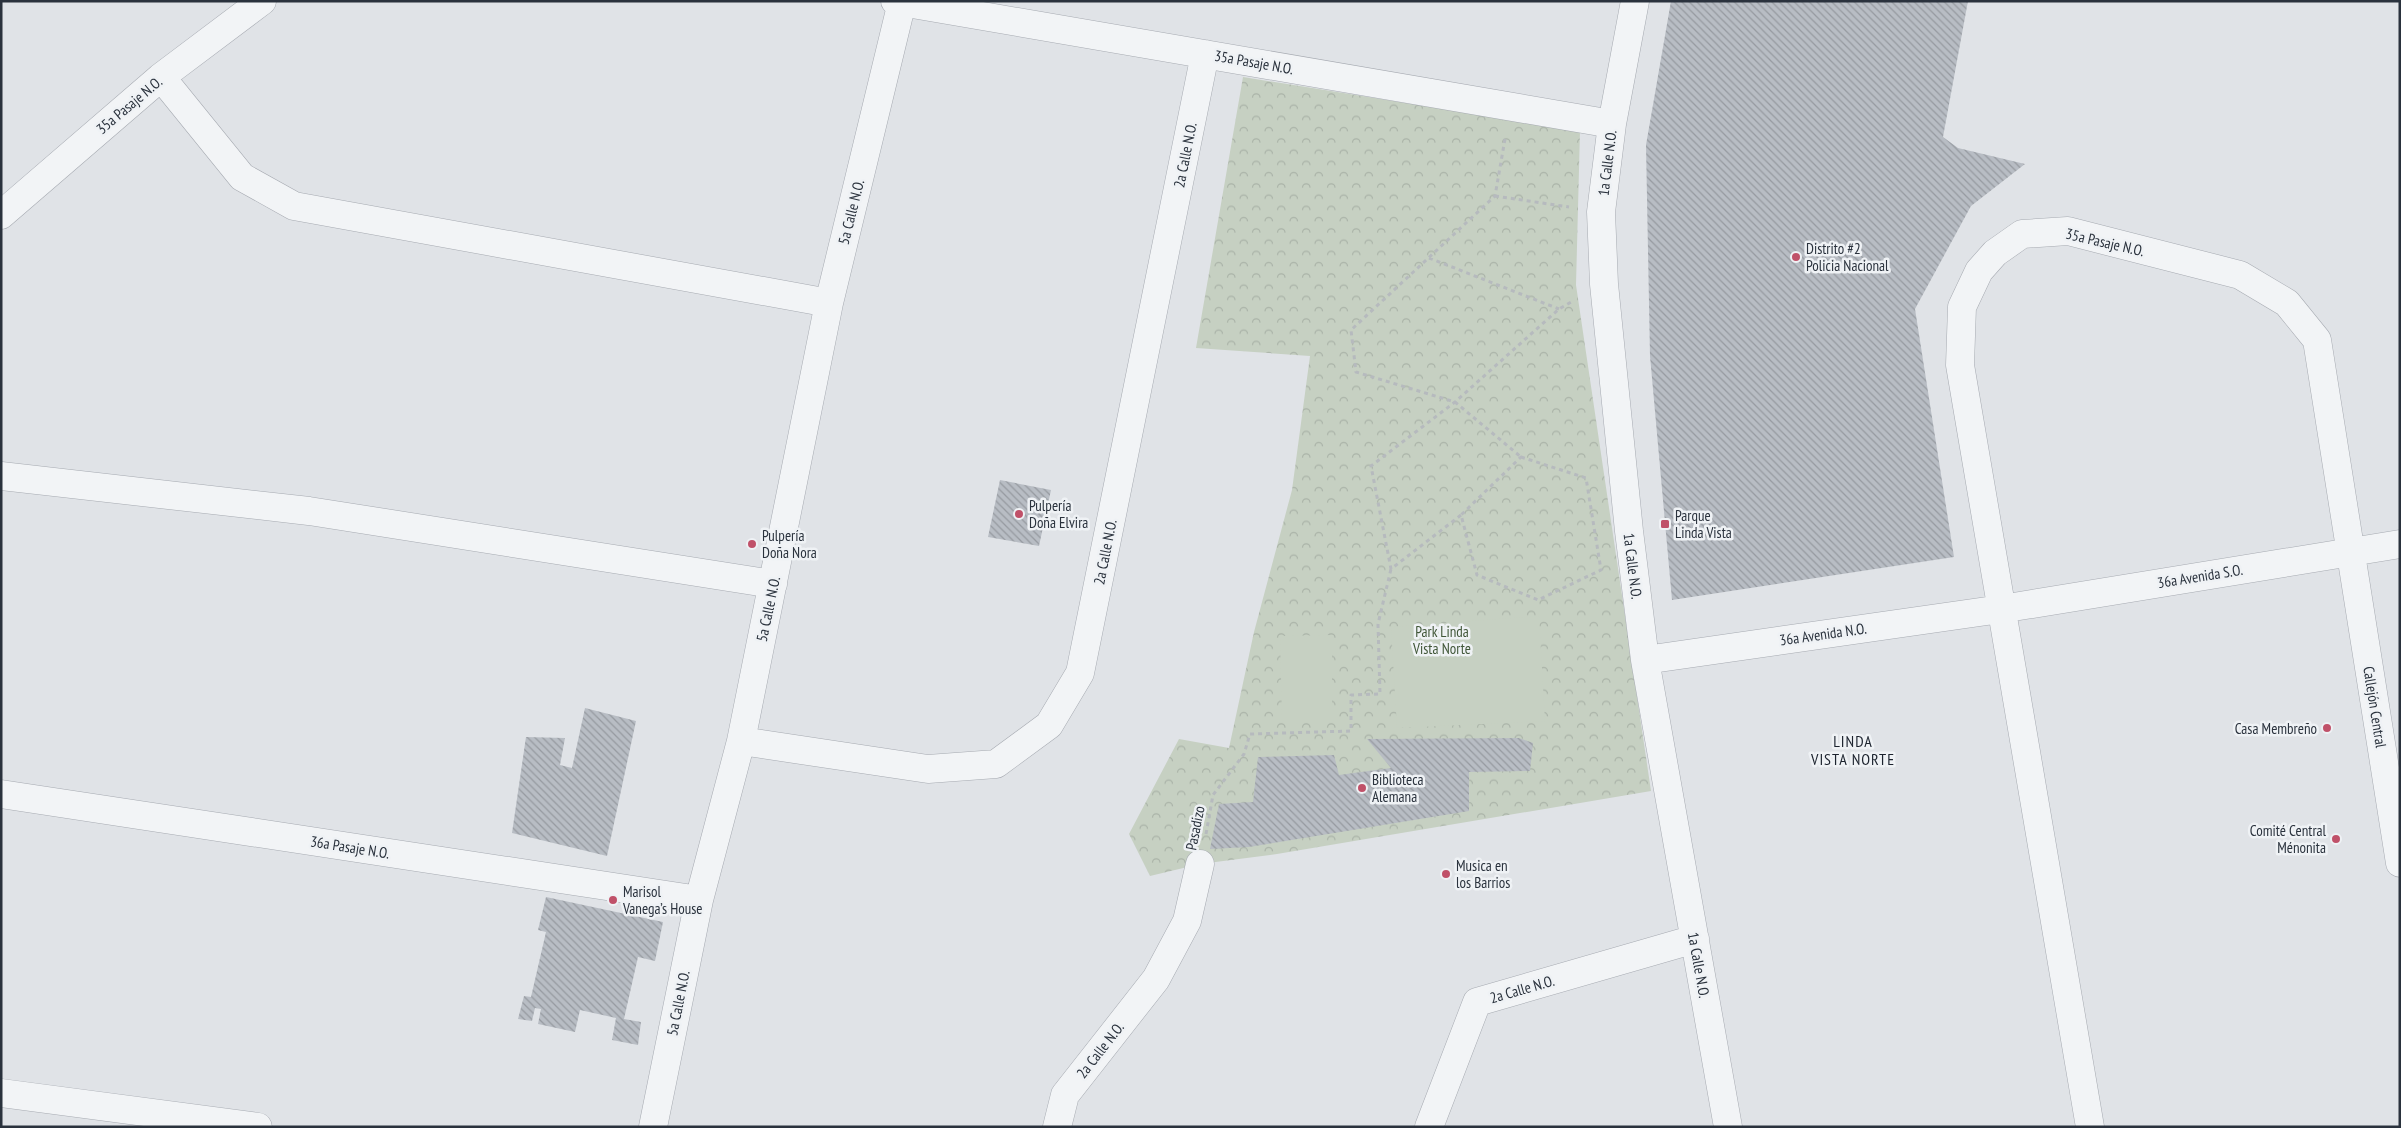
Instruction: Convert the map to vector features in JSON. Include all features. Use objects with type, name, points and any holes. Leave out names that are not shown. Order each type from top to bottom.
[{"type":"street","name":"35a Pasaje N.O.","points":[[1,216],[162,77],[262,1]]},
{"type":"street","name":"1a Calle N.O.","points":[[1635,1],[1612,124],[1601,212],[1604,284],[1629,531],[1646,660],[1728,1127]]},
{"type":"street","name":"35a Pasaje N.O.","points":[[898,2],[1612,124]]},
{"type":"street","name":"5a Calle N.O.","points":[[653,1127],[699,900],[741,741],[829,303],[898,2]]},
{"type":"street","name":"2a Calle N.O.","points":[[741,741],[928,768],[996,764],[1048,725],[1080,673],[1205,54]]},
{"type":"street","points":[[162,77],[242,177],[294,206],[829,303]]},
{"type":"street","name":"35a Pasaje N.O.","points":[[2090,1127],[2000,609],[1960,365],[1962,307],[1979,271],[1995,252],[2022,234],[2068,230],[2240,275],[2287,302],[2316,340],[2350,552]]},
{"type":"street","points":[[1,476],[309,511],[773,584]]},
{"type":"street","name":"36a Avenida S.O.","points":[[2000,609],[2400,544]]},
{"type":"street","name":"Callejón Central","points":[[2350,552],[2400,863]]},
{"type":"street","name":"36a Avenida N.O.","points":[[1646,660],[2000,609]]},
{"type":"street","name":"36a Pasaje N.O.","points":[[1,794],[699,900]]},
{"type":"street","name":"2a Calle N.O.","points":[[1057,1127],[1065,1095],[1156,979],[1187,921],[1200,864]]},
{"type":"street","name":"2a Calle N.O.","points":[[1429,1127],[1477,1002],[1694,939]]},
{"type":"street","points":[[1,1093],[258,1127]]},
{"type":"path","points":[[1461,515],[1477,575],[1538,600],[1601,570],[1586,478],[1521,457],[1454,402],[1356,372],[1351,330],[1495,196],[1511,106]]},
{"type":"path","points":[[1495,196],[1601,212]]},
{"type":"path","points":[[1429,258],[1560,309]]},
{"type":"path","points":[[1521,457],[1461,515],[1390,569],[1371,466],[1454,402],[1560,309],[1604,284]]},
{"type":"path","name":"Pasadizo","points":[[1200,864],[1213,795],[1244,754],[1250,734],[1351,731],[1351,695],[1380,694],[1378,624],[1390,569]]},
{"type":"green space","name":"Park Linda Vista Norte","points":[[1243,77],[1580,131],[1576,285],[1651,791],[1277,854],[1200,864],[1150,876],[1129,834],[1179,739],[1229,748],[1254,632],[1292,490],[1310,356],[1196,348]]},
{"type":"green space","points":[[1539,616],[1545,721],[1397,728],[1391,627]]},
{"type":"green space","points":[[1332,635],[1332,718],[1282,718],[1280,636]]},
{"type":"building","name":"Distrito #2 Policia Nacional","points":[[1671,1],[1968,1],[1943,137],[1958,148],[2025,164],[1971,206],[1915,309],[1954,557],[1672,600],[1650,356],[1646,145]]},
{"type":"building","name":"Pulpería Doña Elvira","points":[[1000,480],[1051,490],[1039,546],[988,537]]},
{"type":"building","points":[[585,708],[636,721],[607,856],[512,833],[526,737],[565,738],[560,765],[572,768]]},
{"type":"building","name":"Biblioteca Alemana","points":[[1519,738],[1533,743],[1530,771],[1469,772],[1469,811],[1249,847],[1210,849],[1219,804],[1253,802],[1258,757],[1334,755],[1339,775],[1391,768],[1367,739]]},
{"type":"building","points":[[546,897],[663,922],[655,961],[638,957],[624,1019],[641,1022],[638,1045],[612,1040],[616,1018],[580,1010],[575,1032],[538,1024],[541,1009],[535,1008],[532,1021],[518,1019],[524,996],[531,997],[546,932],[538,930]]},
{"type":"place","name":"Distrito #2 Policia Nacional","points":[[1796,257]]},
{"type":"place","name":"Pulpería Doña Elvira","points":[[1019,514]]},
{"type":"place","name":"Parque Linda Vista","points":[[1665,524]]},
{"type":"place","name":"Pulpería Doña Nora","points":[[752,544]]},
{"type":"place","name":"Casa Membreño","points":[[2327,728]]},
{"type":"place","name":"Biblioteca Alemana","points":[[1362,788]]},
{"type":"place","name":"Comité Central Ménonita","points":[[2336,839]]},
{"type":"place","name":"Musica en los Barrios","points":[[1446,874]]},
{"type":"place","name":"Marisol Vanega’s House","points":[[613,900]]},
{"type":"district","name":"LINDA VISTA NORTE","points":[[1853,750]]}]
